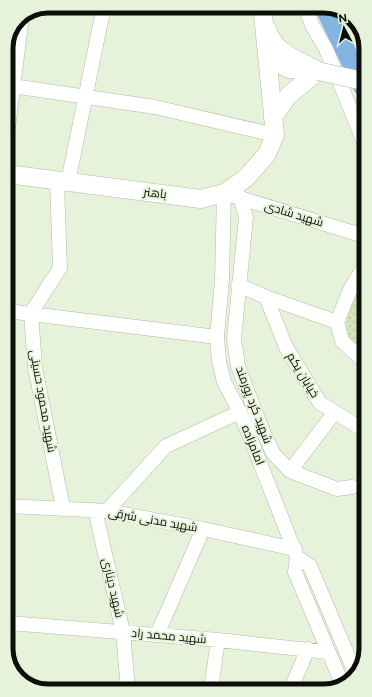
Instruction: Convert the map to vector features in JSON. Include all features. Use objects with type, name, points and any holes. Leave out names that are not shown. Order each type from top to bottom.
[{"type":"main road","points":[[265,13],[275,135]]},
{"type":"main road","points":[[266,13],[270,38],[276,46],[318,71]]},
{"type":"main road","points":[[268,59],[290,69],[318,71],[359,80]]},
{"type":"main road","points":[[270,86],[290,77],[318,71]]},
{"type":"main road","points":[[273,116],[289,95],[318,71]]},
{"type":"main road","name":"باهنر","points":[[13,175],[201,199],[232,195],[245,179],[255,170],[267,154],[275,135]]},
{"type":"street","points":[[31,313],[60,268],[62,182],[86,96],[103,13]]},
{"type":"street","points":[[308,13],[326,49],[359,130]]},
{"type":"street","points":[[13,68],[20,26]]},
{"type":"street","points":[[13,86],[155,107],[275,135]]},
{"type":"street","name":"شهید شادی","points":[[232,195],[359,234]]},
{"type":"street","name":"شهید کرد پورمند","points":[[232,195],[246,217],[238,285],[234,339],[238,366],[273,453],[290,471],[337,489],[352,487]]},
{"type":"street","name":"امامزاده","points":[[232,195],[217,337],[219,361],[224,382],[240,412],[296,553],[295,572],[340,680]]},
{"type":"street","points":[[359,275],[350,290],[337,322],[342,341],[359,356]]},
{"type":"street","points":[[238,285],[266,297],[337,322]]},
{"type":"street","name":"خیابان یکم","points":[[266,297],[286,347],[320,403],[359,427]]},
{"type":"street","points":[[13,312],[217,337]]},
{"type":"street","name":"شهید محمود حسینی","points":[[31,313],[35,368],[63,508]]},
{"type":"street","points":[[101,511],[166,446],[240,412]]},
{"type":"street","points":[[290,471],[335,412]]},
{"type":"street","name":"شهید مدنی شرقی","points":[[13,506],[101,511],[203,529],[296,553]]},
{"type":"street","name":"شهید دیناری","points":[[101,511],[123,632],[127,684]]},
{"type":"street","points":[[157,635],[203,529]]},
{"type":"street","points":[[296,553],[310,566],[353,669]]},
{"type":"street","points":[[316,622],[327,622],[331,616]]},
{"type":"street","name":"شهید محمد راد","points":[[13,623],[308,649],[330,657]]},
{"type":"street","points":[[212,684],[218,640]]},
{"type":"street","points":[[293,684],[308,649]]},
{"type":"street","points":[[330,657],[348,657]]},
{"type":"green space","points":[[359,289],[359,348],[354,344],[349,336],[346,327],[349,308]]},
{"type":"waterway","points":[[327,13],[359,78]]}]
